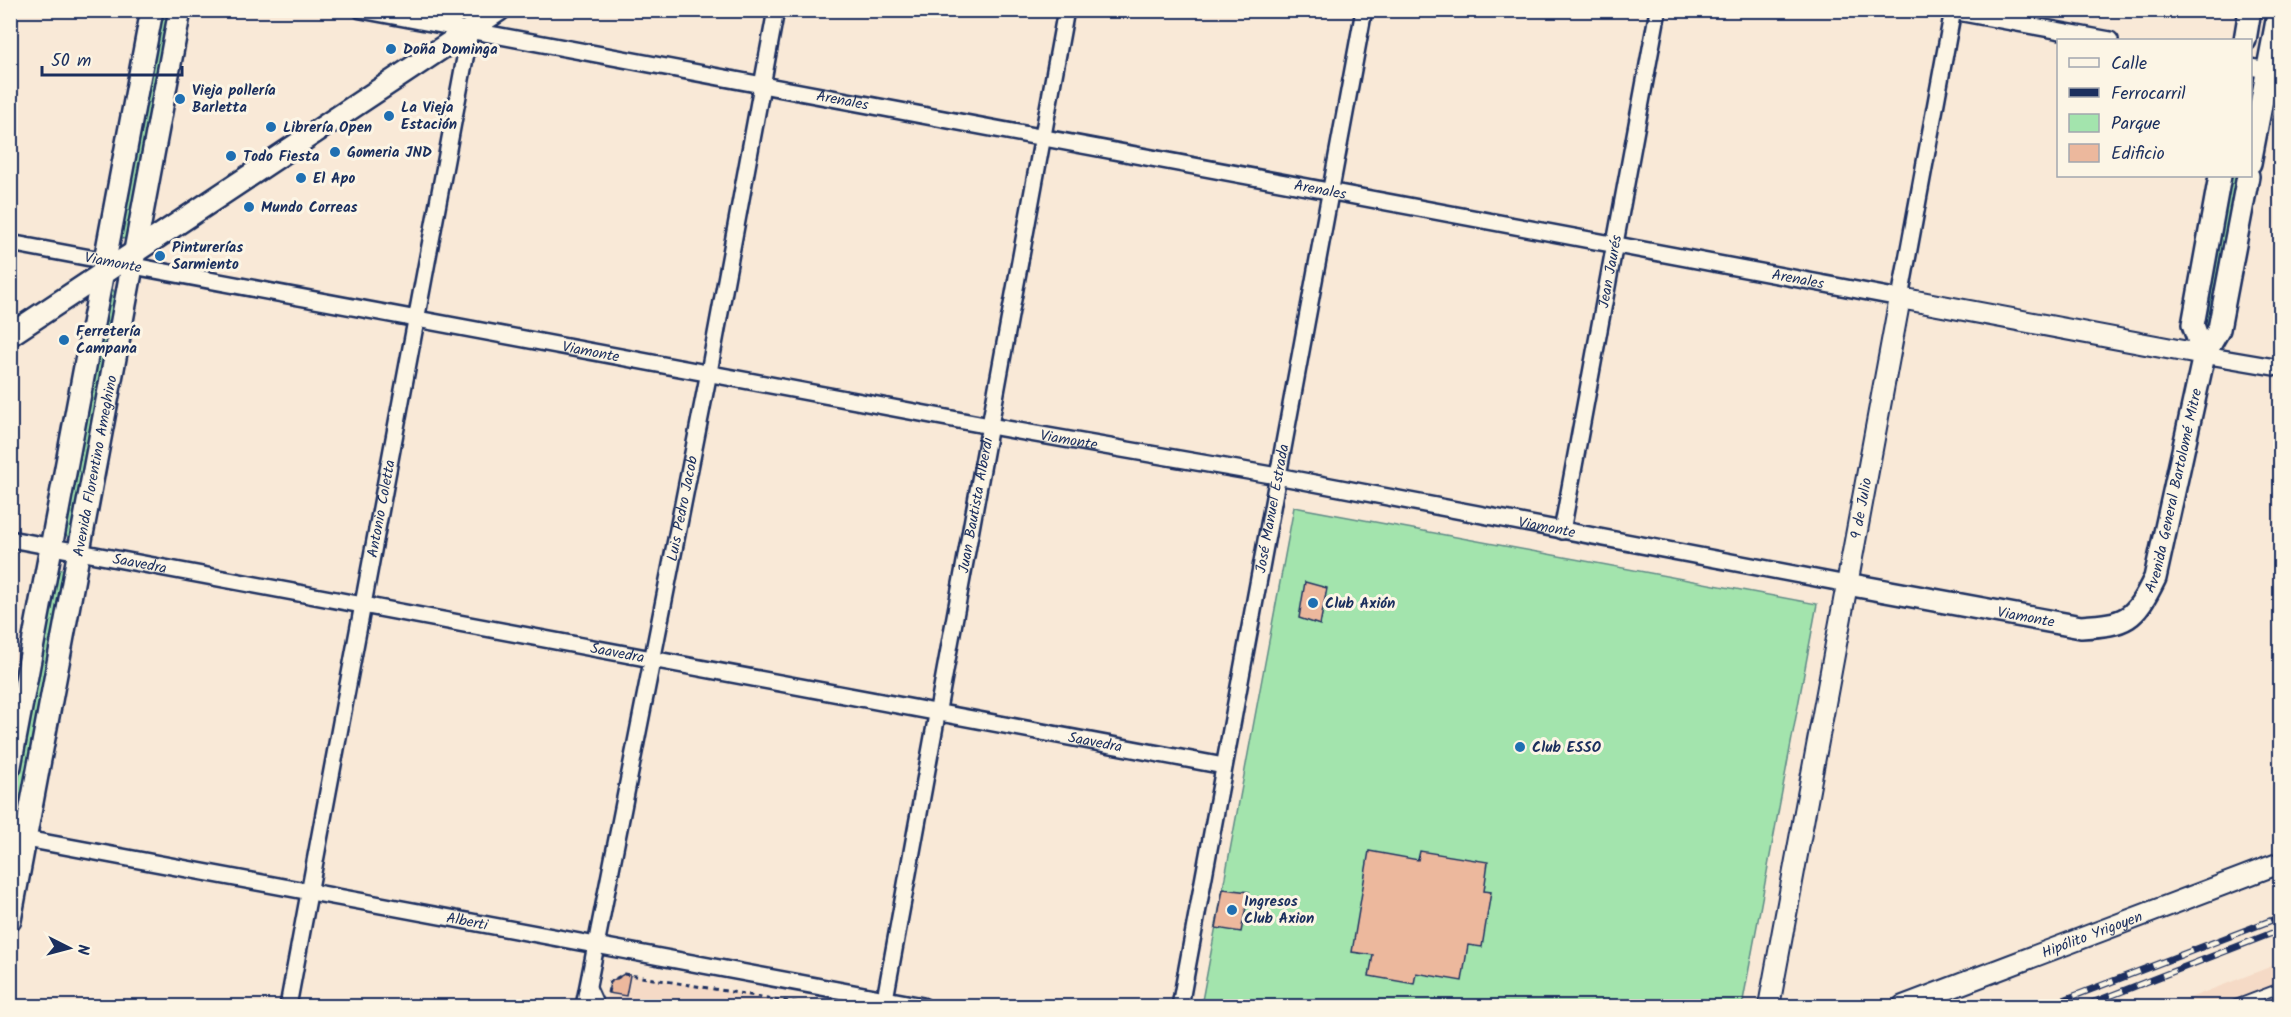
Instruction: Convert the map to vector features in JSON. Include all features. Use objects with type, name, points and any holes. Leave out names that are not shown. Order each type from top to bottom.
[{"type":"main road","name":"Avenida Florentino Ameghino","points":[[10,920],[18,837],[79,552],[152,10]]},
{"type":"main road","name":"Avenida Florentino Ameghino","points":[[10,766],[51,546],[180,10]]},
{"type":"main road","points":[[10,335],[472,20],[499,10]]},
{"type":"main road","points":[[2245,39],[2250,10]]},
{"type":"main road","points":[[2252,151],[2279,10]]},
{"type":"main road","points":[[2204,355],[2193,325],[2220,177]]},
{"type":"main road","name":"Avenida General Bartolomé Mitre","points":[[2128,618],[2142,604],[2155,578],[2204,355],[2219,329],[2248,177]]},
{"type":"main road","name":"Viamonte","points":[[1848,584],[2081,627],[2110,625],[2128,618]]},
{"type":"street","name":"Arenales","points":[[361,10],[472,20],[763,84],[2280,368]]},
{"type":"street","name":"Luis Pedro Jacob","points":[[584,1006],[709,372],[776,10]]},
{"type":"street","name":"Juan Bautista Alberdi","points":[[885,999],[1066,10]]},
{"type":"street","name":"José Manuel Estrada","points":[[1180,1006],[1364,10]]},
{"type":"street","name":"Jean Jaurés","points":[[1562,531],[1658,10]]},
{"type":"street","points":[[1951,11],[2105,39]]},
{"type":"street","name":"9 de Julio","points":[[1769,1006],[1951,11]]},
{"type":"street","name":"Antonio Coletta","points":[[288,1006],[472,20]]},
{"type":"street","name":"Viamonte","points":[[10,243],[990,426],[1277,476],[1848,584]]},
{"type":"street","name":"Saavedra","points":[[10,539],[1224,766]]},
{"type":"street","name":"Alberti","points":[[18,837],[924,1006]]},
{"type":"street","name":"Hipólito Yrigoyen","points":[[1904,1006],[2070,945],[2280,863]]},
{"type":"lane","points":[[589,981],[600,1006]]},
{"type":"lane","points":[[2233,1006],[2280,988]]},
{"type":"path","points":[[607,1000],[610,982],[624,974],[814,1006]]},
{"type":"shaded area","points":[[2280,963],[2280,1006],[2169,1006]]},
{"type":"shaded area","points":[[624,974],[815,1006],[605,1006],[610,982]]},
{"type":"green space","points":[[160,11],[170,11],[127,238],[123,239],[120,234]]},
{"type":"green space","points":[[2229,177],[2239,177],[2209,329],[2202,328]]},
{"type":"green space","points":[[113,290],[117,296],[72,536],[68,537],[64,532],[110,291]]},
{"type":"green space","name":"Club ESSO","points":[[1294,507],[1817,604],[1742,1006],[1201,1006]]},
{"type":"green space","points":[[62,569],[65,574],[20,815],[16,816],[13,810],[56,573]]},
{"type":"building","name":"Club Axión","points":[[1305,582],[1327,588],[1320,625],[1299,618]]},
{"type":"building","points":[[1369,851],[1418,860],[1420,851],[1488,862],[1484,891],[1491,892],[1482,947],[1468,945],[1462,981],[1416,973],[1414,984],[1369,976],[1373,955],[1352,952]]},
{"type":"building","name":"Ingresos Club Axion","points":[[1223,889],[1249,892],[1241,932],[1216,928]]},
{"type":"building","points":[[624,974],[630,975],[626,996],[608,993],[610,982]]},
{"type":"railway","points":[[2048,1006],[2280,917]]},
{"type":"railway","points":[[2084,1006],[2280,930]]},
{"type":"place","name":"Doña Dominga","points":[[391,49]]},
{"type":"place","name":"Vieja pollería Barletta","points":[[180,99]]},
{"type":"place","name":"La Vieja Estación","points":[[389,116]]},
{"type":"place","name":"Librería Open","points":[[271,127]]},
{"type":"place","name":"Gomeria JND","points":[[335,152]]},
{"type":"place","name":"Todo Fiesta","points":[[231,156]]},
{"type":"place","name":"El Apo","points":[[301,178]]},
{"type":"place","name":"Mundo Correas","points":[[249,207]]},
{"type":"place","name":"Pinturerías Sarmiento","points":[[160,256]]},
{"type":"place","name":"Ferretería Campana","points":[[64,340]]},
{"type":"place","name":"Club Axión","points":[[1313,603]]},
{"type":"place","name":"Club ESSO","points":[[1520,747]]},
{"type":"place","name":"Ingresos Club Axion","points":[[1232,910]]}]
